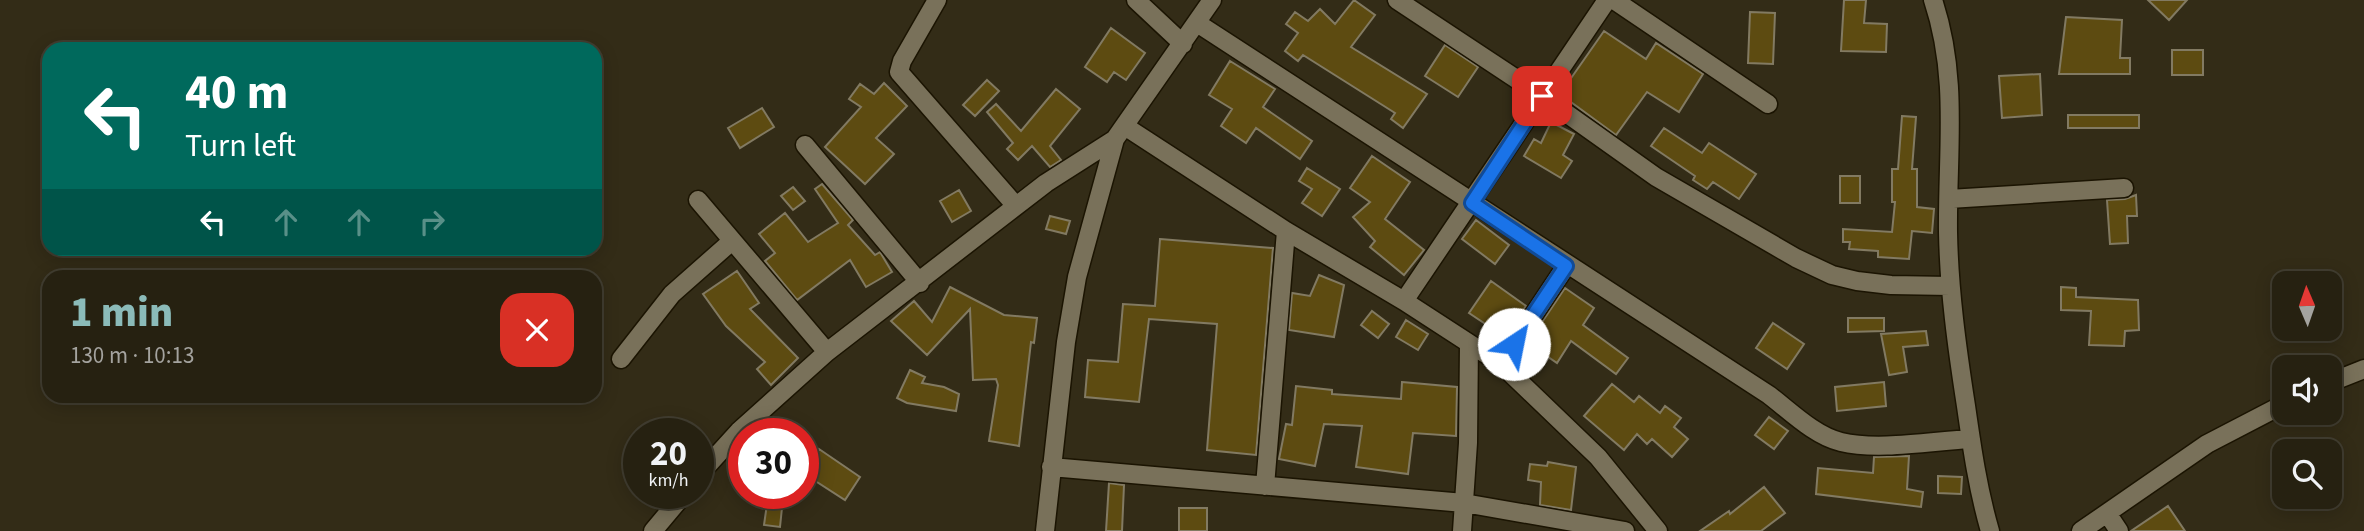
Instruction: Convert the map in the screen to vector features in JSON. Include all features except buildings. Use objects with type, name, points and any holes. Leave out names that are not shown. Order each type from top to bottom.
[{"type":"street","points":[[937,0],[902,61],[899,72],[1016,206]]},
{"type":"street","points":[[1136,0],[1183,44]]},
{"type":"street","points":[[1045,531],[1077,276],[1120,133],[1212,0]]},
{"type":"street","points":[[1397,0],[1542,96],[1675,190],[1832,275],[1891,285],[1950,286]]},
{"type":"street","points":[[1404,301],[1607,0]]},
{"type":"street","points":[[1614,0],[1768,104]]},
{"type":"street","points":[[1933,0],[1943,30],[1950,66],[1950,286],[1971,439],[1990,531]]},
{"type":"street","points":[[1197,23],[1566,266],[1769,395],[1824,435],[1840,442],[1860,445],[1971,439]]},
{"type":"street","points":[[714,458],[739,431],[827,352],[920,283],[1016,206],[1120,133]]},
{"type":"street","points":[[1120,133],[1404,301],[1501,364],[1598,457],[1658,531]]},
{"type":"street","points":[[805,145],[920,283]]},
{"type":"street","points":[[1949,199],[2124,188]]},
{"type":"street","points":[[698,200],[827,352]]},
{"type":"street","points":[[1265,485],[1286,231]]},
{"type":"street","points":[[621,359],[672,294],[732,241]]},
{"type":"street","points":[[1501,364],[1566,266]]},
{"type":"street","points":[[1462,531],[1469,344]]},
{"type":"street","points":[[2342,378],[2364,369]]},
{"type":"street","points":[[2081,531],[2207,444],[2272,410]]},
{"type":"street","points":[[1051,467],[1464,503],[1625,531]]},
{"type":"street","points":[[653,531],[671,509]]},
{"type":"street","points":[[2107,513],[2119,531]]},
{"type":"route","points":[[1514,344],[1566,266],[1472,203],[1542,96]]}]
